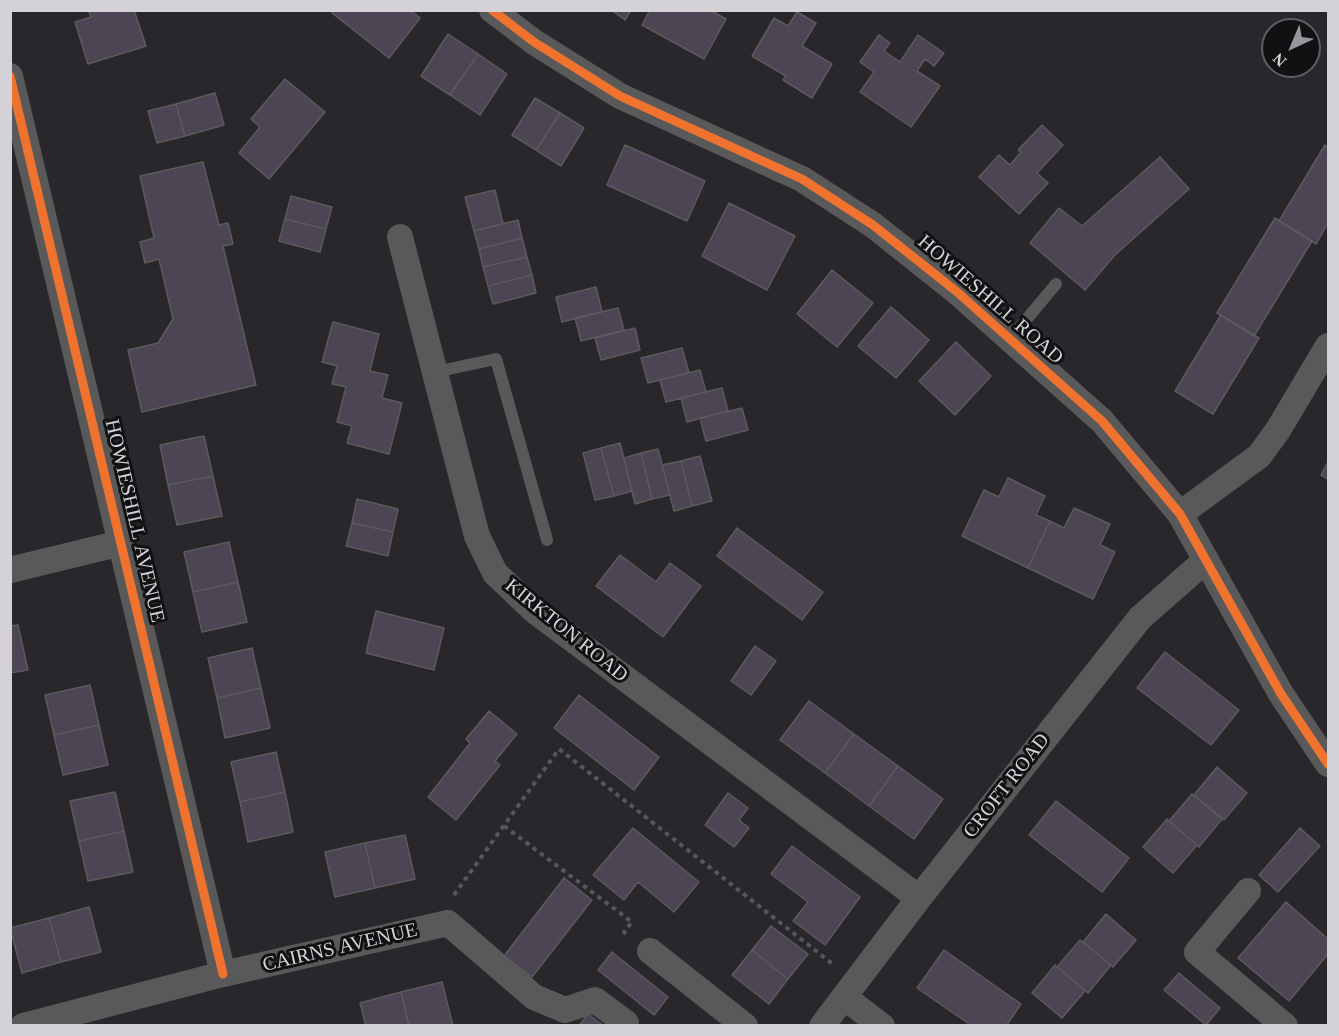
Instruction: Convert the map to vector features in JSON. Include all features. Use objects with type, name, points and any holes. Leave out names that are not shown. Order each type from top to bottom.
[{"type":"street","name":"HOWIESHILL ROAD","points":[[492,10],[534,42],[620,96],[802,179],[873,225],[956,291],[1102,421],[1179,514],[1281,694],[1329,764]]},
{"type":"street","name":"HOWIESHILL AVENUE","points":[[10,76],[223,974]]},
{"type":"street","name":"KIRKTON ROAD","points":[[400,237],[477,536],[495,573],[535,611],[919,898]]},
{"type":"street","points":[[1179,514],[1259,456],[1278,430],[1329,346]]},
{"type":"street","points":[[10,570],[121,543]]},
{"type":"street","name":"CROFT ROAD","points":[[822,1026],[919,898],[1140,618],[1206,560]]},
{"type":"street","points":[[1248,891],[1197,952],[1286,1026]]},
{"type":"street","points":[[448,923],[534,997],[565,1010],[594,1000],[626,1023]]},
{"type":"street","name":"CAIRNS AVENUE","points":[[23,1026],[223,974],[448,923]]},
{"type":"street","points":[[650,951],[745,1026]]},
{"type":"street","points":[[849,990],[882,1026]]},
{"type":"lane","points":[[1010,339],[1056,284]]},
{"type":"lane","points":[[435,372],[496,359],[547,540]]},
{"type":"path","points":[[448,923],[449,902],[559,749],[849,990]]},
{"type":"path","points":[[504,826],[632,922],[624,932],[650,951]]},
{"type":"building","points":[[88,10],[134,10],[146,46],[88,64],[75,22],[91,17]]},
{"type":"building","points":[[334,10],[410,10],[420,18],[389,58],[332,13]]},
{"type":"building","points":[[611,10],[631,10],[625,20]]},
{"type":"building","points":[[650,10],[710,10],[726,19],[704,59],[642,25]]},
{"type":"building","points":[[797,12],[816,23],[802,46],[832,64],[812,98],[783,80],[786,76],[752,56],[774,18],[788,26]]},
{"type":"building","points":[[448,34],[478,54],[450,95],[421,76]]},
{"type":"building","points":[[879,35],[890,43],[884,51],[900,62],[918,35],[944,53],[934,66],[925,59],[917,71],[940,86],[911,127],[860,92],[874,72],[860,62]]},
{"type":"building","points":[[478,54],[507,74],[480,115],[450,95]]},
{"type":"building","points":[[285,79],[325,112],[269,179],[239,153],[260,127],[251,119]]},
{"type":"building","points":[[215,93],[224,125],[185,136],[176,104]]},
{"type":"building","points":[[535,98],[560,113],[536,150],[512,135]]},
{"type":"building","points":[[176,104],[185,136],[157,143],[148,111]]},
{"type":"building","points":[[560,113],[584,128],[561,166],[536,150]]},
{"type":"building","points":[[1042,125],[1063,145],[1037,173],[1048,183],[1019,214],[979,177],[999,155],[1010,165],[1021,152],[1018,150]]},
{"type":"building","points":[[625,145],[705,181],[687,221],[607,185]]},
{"type":"building","points":[[1325,145],[1328,148],[1328,223],[1316,244],[1279,221]]},
{"type":"building","points":[[1160,157],[1189,189],[1115,255],[1085,290],[1030,243],[1059,208],[1082,226]]},
{"type":"building","points":[[203,162],[219,225],[228,223],[233,244],[223,246],[256,385],[142,412],[128,350],[158,343],[173,319],[159,259],[145,263],[140,242],[154,238],[140,176]]},
{"type":"building","points":[[495,190],[503,224],[474,231],[465,197]]},
{"type":"building","points":[[291,196],[332,207],[326,229],[285,219]]},
{"type":"building","points":[[729,203],[795,236],[767,290],[702,256]]},
{"type":"building","points":[[1275,218],[1312,241],[1254,336],[1217,313]]},
{"type":"building","points":[[285,219],[326,229],[320,252],[279,241]]},
{"type":"building","points":[[518,220],[522,238],[479,249],[474,231]]},
{"type":"building","points":[[522,238],[527,257],[483,267],[479,249]]},
{"type":"building","points":[[527,257],[532,275],[488,286],[483,267]]},
{"type":"building","points":[[832,270],[873,303],[837,347],[797,314]]},
{"type":"building","points":[[532,275],[536,293],[493,304],[488,286]]},
{"type":"building","points":[[596,287],[602,312],[562,322],[556,297]]},
{"type":"building","points":[[891,307],[929,340],[896,378],[858,346]]},
{"type":"building","points":[[618,308],[624,330],[581,341],[575,318]]},
{"type":"building","points":[[1221,315],[1259,338],[1213,414],[1175,391]]},
{"type":"building","points":[[333,322],[379,334],[370,371],[388,375],[382,398],[402,403],[389,454],[347,443],[352,426],[337,422],[346,387],[332,384],[337,366],[322,362]]},
{"type":"building","points":[[635,328],[640,350],[601,360],[595,338]]},
{"type":"building","points":[[956,342],[991,376],[955,415],[919,381]]},
{"type":"building","points":[[682,348],[689,373],[648,383],[641,358]]},
{"type":"building","points":[[700,370],[706,392],[666,402],[660,380]]},
{"type":"building","points":[[722,388],[728,411],[687,422],[681,398]]},
{"type":"building","points":[[742,408],[748,430],[706,441],[700,418]]},
{"type":"building","points":[[204,436],[213,476],[168,485],[160,445]]},
{"type":"building","points":[[620,443],[632,491],[614,496],[601,448]]},
{"type":"building","points":[[601,448],[614,496],[595,500],[583,453]]},
{"type":"building","points":[[658,449],[670,495],[652,499],[641,453]]},
{"type":"building","points":[[641,453],[652,499],[635,504],[624,458]]},
{"type":"building","points":[[700,456],[712,501],[692,506],[681,461]]},
{"type":"building","points":[[681,461],[692,506],[674,511],[662,465]]},
{"type":"building","points":[[1328,462],[1328,479],[1321,475]]},
{"type":"building","points":[[213,476],[222,516],[177,525],[168,485]]},
{"type":"building","points":[[1008,478],[1045,496],[1036,515],[1050,521],[1028,568],[962,536],[984,490],[999,497]]},
{"type":"building","points":[[357,499],[398,509],[393,532],[352,523]]},
{"type":"building","points":[[1074,508],[1110,524],[1100,545],[1115,552],[1093,599],[1028,568],[1050,521],[1064,528]]},
{"type":"building","points":[[352,523],[393,532],[388,556],[346,546]]},
{"type":"building","points":[[737,528],[823,592],[802,620],[717,556]]},
{"type":"building","points":[[229,542],[238,582],[193,592],[184,552]]},
{"type":"building","points":[[620,555],[656,582],[670,563],[701,586],[663,637],[596,586]]},
{"type":"building","points":[[238,582],[247,622],[202,632],[193,592]]},
{"type":"building","points":[[376,611],[444,628],[434,670],[366,653]]},
{"type":"building","points":[[18,625],[28,670],[10,673],[10,626]]},
{"type":"building","points":[[755,646],[776,661],[751,695],[731,681]]},
{"type":"building","points":[[252,648],[261,688],[217,698],[208,658]]},
{"type":"building","points":[[1165,652],[1239,710],[1211,745],[1137,688]]},
{"type":"building","points":[[90,685],[99,725],[54,735],[45,695]]},
{"type":"building","points":[[261,688],[270,728],[225,738],[217,698]]},
{"type":"building","points":[[579,695],[659,757],[634,790],[554,728]]},
{"type":"building","points":[[809,701],[854,734],[825,773],[780,740]]},
{"type":"building","points":[[489,711],[517,734],[495,761],[500,765],[456,820],[428,797],[470,743],[466,739]]},
{"type":"building","points":[[99,725],[108,765],[63,775],[54,735]]},
{"type":"building","points":[[854,734],[898,766],[869,806],[825,773]]},
{"type":"building","points":[[276,752],[285,792],[240,802],[231,762]]},
{"type":"building","points":[[898,766],[943,799],[914,839],[869,806]]},
{"type":"building","points":[[1217,767],[1247,793],[1224,820],[1194,795]]},
{"type":"building","points":[[115,792],[124,831],[79,841],[70,801]]},
{"type":"building","points":[[285,792],[293,832],[248,842],[240,802]]},
{"type":"building","points":[[728,793],[748,808],[739,820],[749,828],[734,847],[705,825]]},
{"type":"building","points":[[1192,794],[1222,819],[1199,847],[1169,821]]},
{"type":"building","points":[[1056,801],[1129,858],[1102,892],[1029,835]]},
{"type":"building","points":[[1167,819],[1197,845],[1173,873],[1143,847]]},
{"type":"building","points":[[633,828],[699,882],[674,912],[638,882],[624,900],[593,875]]},
{"type":"building","points":[[1300,828],[1320,846],[1278,892],[1259,875]]},
{"type":"building","points":[[124,831],[133,872],[88,881],[79,841]]},
{"type":"building","points":[[405,835],[415,879],[375,888],[365,843]]},
{"type":"building","points":[[365,843],[375,888],[335,897],[325,852]]},
{"type":"building","points":[[792,846],[860,897],[825,945],[793,921],[808,902],[771,874]]},
{"type":"building","points":[[564,878],[592,900],[532,977],[504,956]]},
{"type":"building","points":[[1286,902],[1328,939],[1328,954],[1289,1001],[1238,958]]},
{"type":"building","points":[[89,907],[101,952],[61,962],[49,918]]},
{"type":"building","points":[[1106,914],[1136,940],[1113,967],[1083,942]]},
{"type":"building","points":[[49,918],[61,962],[22,973],[10,928]]},
{"type":"building","points":[[771,926],[808,954],[788,979],[752,950]]},
{"type":"building","points":[[1080,940],[1111,965],[1088,993],[1057,967]]},
{"type":"building","points":[[752,950],[788,979],[769,1004],[732,975]]},
{"type":"building","points":[[944,950],[1021,1004],[1006,1026],[972,1026],[917,988]]},
{"type":"building","points":[[612,952],[668,997],[654,1015],[598,970]]},
{"type":"building","points":[[1055,965],[1085,991],[1062,1018],[1032,993]]},
{"type":"building","points":[[1179,973],[1220,1008],[1206,1025],[1164,990]]},
{"type":"building","points":[[442,982],[453,1026],[409,1026],[401,992]]},
{"type":"building","points":[[401,992],[409,1026],[366,1026],[360,1003]]},
{"type":"building","points":[[588,1014],[604,1026],[579,1026]]},
{"type":"cycle path","points":[[492,10],[534,42],[620,96],[802,179],[873,225],[956,291],[1102,421],[1180,514],[1281,694],[1328,764]]},
{"type":"cycle path","points":[[10,76],[223,974]]}]
